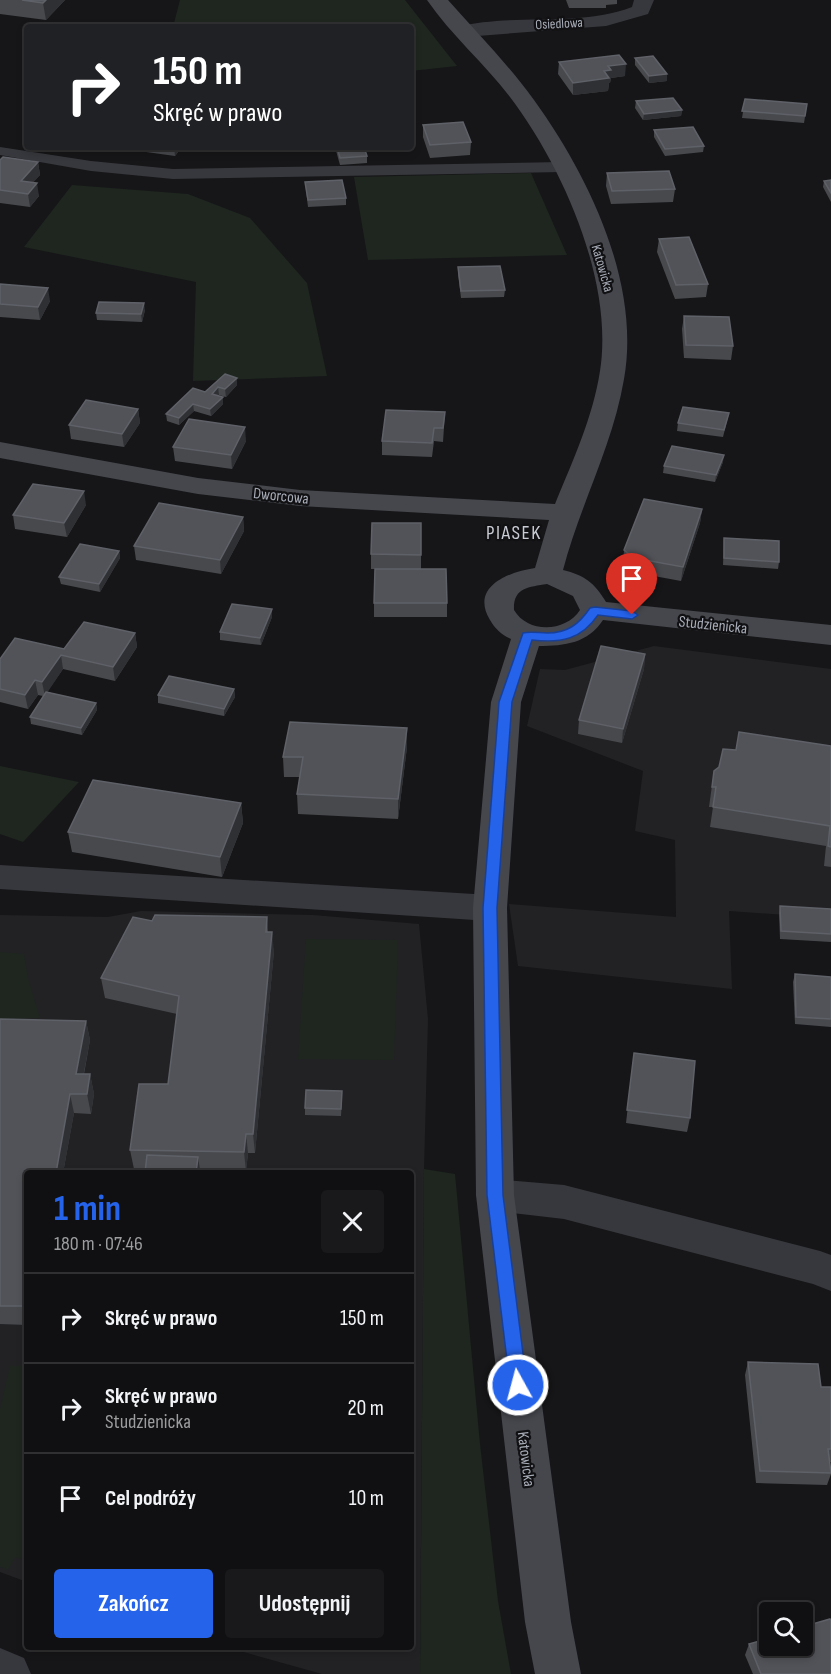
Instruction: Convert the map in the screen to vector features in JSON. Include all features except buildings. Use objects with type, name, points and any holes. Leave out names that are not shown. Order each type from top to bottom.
[{"type":"street","name":"Katowicka","points":[[437,0],[527,106],[562,167],[594,235],[610,286],[616,339],[612,379],[602,420],[566,513],[547,575]]},
{"type":"street","name":"Osiedlowa","points":[[464,31],[502,26],[609,21],[628,17],[641,10],[644,0]]},
{"type":"street","name":"Dworcowa","points":[[0,450],[198,486],[300,498],[566,513]]},
{"type":"street","points":[[547,575],[566,579],[584,589],[591,598],[595,610],[585,626],[569,634],[548,638],[527,636],[513,628],[503,619],[497,607],[498,596],[513,582],[529,576],[547,575]]},
{"type":"street","name":"Studzienicka","points":[[595,610],[831,635]]},
{"type":"street","name":"Katowicka","points":[[527,636],[506,702],[490,908],[495,1195],[548,1622],[558,1674]]},
{"type":"street","points":[[0,877],[490,908]]},
{"type":"street","points":[[495,1195],[564,1202],[820,1268],[831,1273]]},
{"type":"street","points":[[0,1671],[8,1674]]},
{"type":"lane","points":[[0,151],[91,166],[173,174],[562,167]]},
{"type":"shaded area","points":[[180,0],[405,0],[457,66],[414,71],[414,24],[174,24]]},
{"type":"shaded area","points":[[531,173],[567,255],[368,260],[354,177]]},
{"type":"shaded area","points":[[72,185],[188,194],[250,218],[307,283],[327,376],[193,381],[196,282],[24,247]]},
{"type":"shaded area","points":[[654,646],[831,669],[831,918],[729,911],[732,989],[518,966],[509,904],[676,917],[675,840],[635,831],[643,771],[527,726],[540,669],[565,670]]},
{"type":"shaded area","points":[[0,766],[79,782],[23,842],[0,834]]},
{"type":"shaded area","points":[[141,911],[313,915],[419,924],[428,1019],[424,1169],[420,1674],[322,1674],[237,1650],[414,1650],[414,1170],[24,1170],[24,1581],[0,1572],[0,915],[108,917]]},
{"type":"shaded area","points":[[306,939],[398,940],[394,1060],[298,1059]]},
{"type":"shaded area","points":[[0,952],[24,954],[28,978],[40,1018],[0,1019]]},
{"type":"shaded area","points":[[424,1169],[455,1174],[480,1444],[498,1601],[511,1674],[420,1674]]},
{"type":"shaded area","points":[[10,1366],[24,1366],[24,1559],[15,1557],[8,1570],[0,1567],[0,1409]]},
{"type":"district","name":"PIASEK","points":[[514,532]]},
{"type":"route","points":[[518,1385],[495,1195],[490,908],[506,702],[527,636],[548,638],[569,634],[585,626],[595,610],[632,615]]}]
